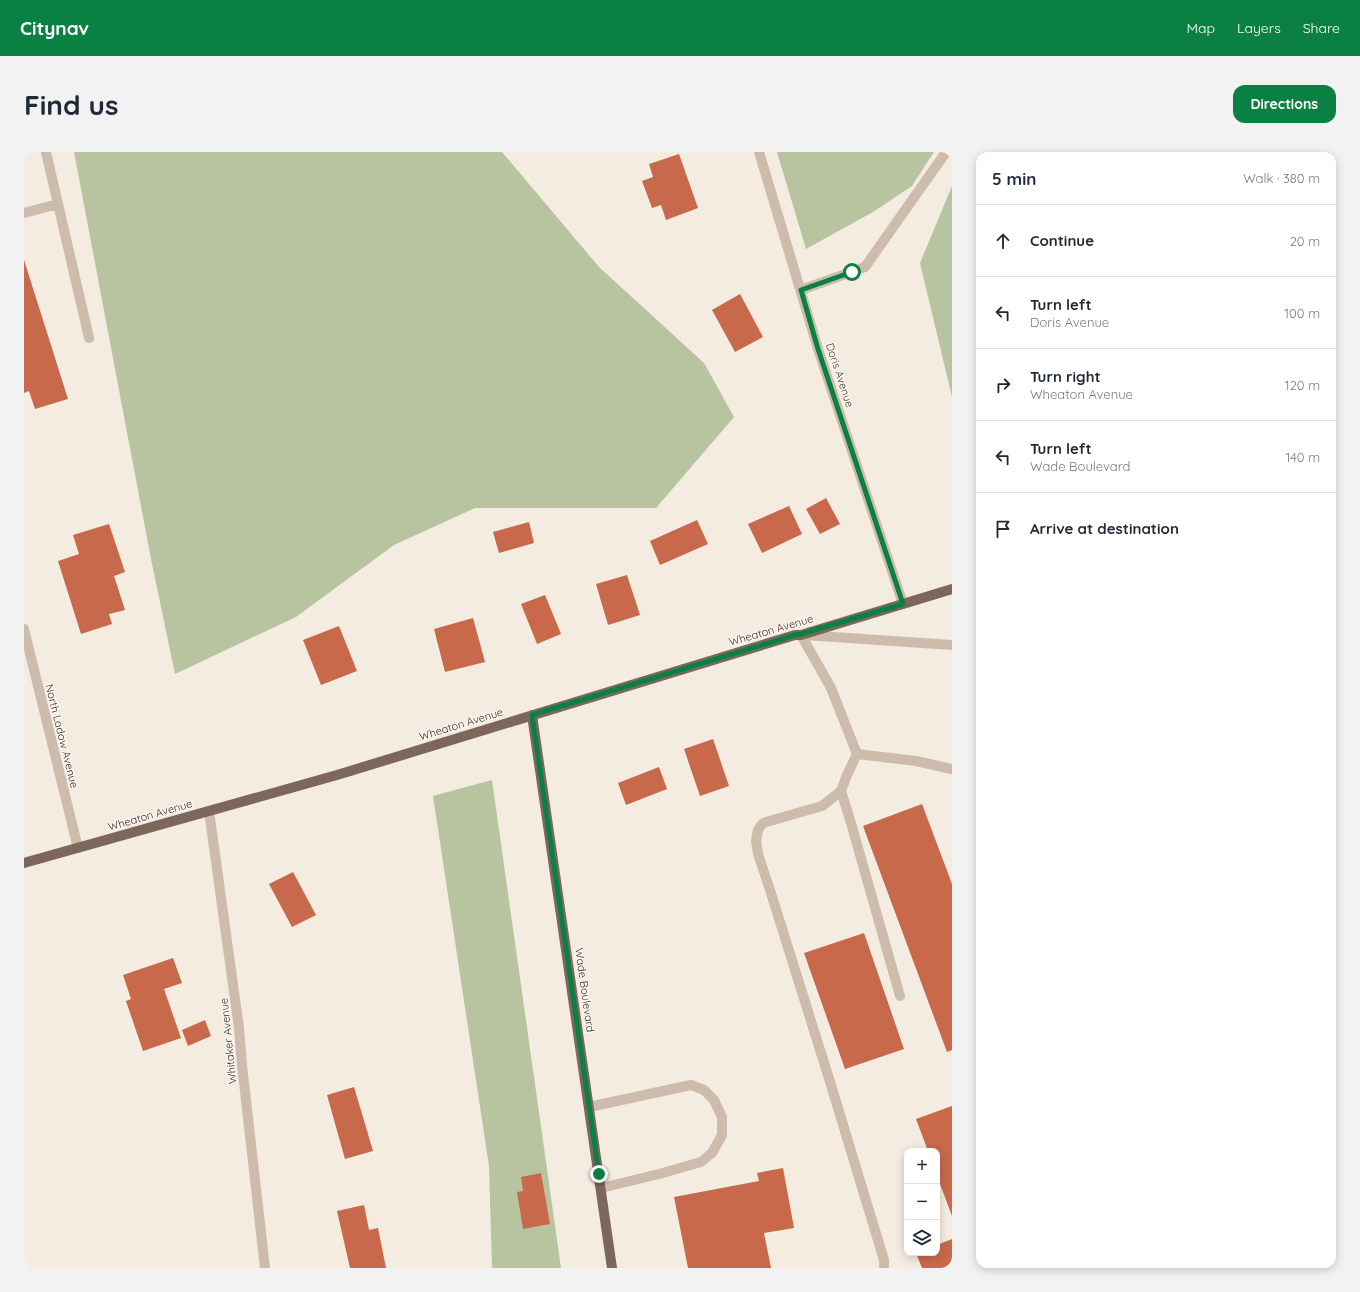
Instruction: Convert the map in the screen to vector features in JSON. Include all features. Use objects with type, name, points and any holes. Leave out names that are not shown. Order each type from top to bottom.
[{"type":"main road","name":"Wheaton Avenue","points":[[24,863],[338,775],[795,635],[952,589]]},
{"type":"main road","name":"Wade Boulevard","points":[[532,715],[612,1268]]},
{"type":"street","points":[[46,152],[89,338]]},
{"type":"street","name":"Doris Avenue","points":[[759,152],[818,349],[903,604]]},
{"type":"street","points":[[801,290],[865,267],[946,152]]},
{"type":"street","points":[[24,213],[58,204]]},
{"type":"street","name":"North Ladow Avenue","points":[[24,630],[78,848]]},
{"type":"street","points":[[801,634],[952,645]]},
{"type":"street","points":[[801,634],[831,688],[857,754],[841,791],[822,806],[764,823],[758,830],[756,841],[758,854],[815,1033],[884,1260],[884,1268]]},
{"type":"street","points":[[857,754],[916,761],[952,769]]},
{"type":"street","points":[[841,791],[900,996]]},
{"type":"street","name":"Whitaker Avenue","points":[[209,812],[239,1028],[265,1268]]},
{"type":"street","points":[[589,1107],[691,1085],[704,1090],[714,1100],[722,1117],[722,1135],[712,1153],[701,1162],[601,1188]]},
{"type":"green space","points":[[74,152],[502,152],[599,267],[704,363],[734,417],[656,508],[475,508],[394,545],[296,617],[175,674],[151,559]]},
{"type":"green space","points":[[777,152],[934,152],[912,186],[873,212],[806,249]]},
{"type":"green space","points":[[952,186],[952,397],[920,263]]},
{"type":"green space","points":[[492,780],[561,1268],[492,1268],[489,1166],[433,796]]},
{"type":"building","points":[[679,154],[698,208],[666,220],[661,205],[652,208],[642,181],[653,177],[649,164]]},
{"type":"building","points":[[24,260],[68,399],[35,409],[29,391],[24,393]]},
{"type":"building","points":[[740,294],[763,337],[735,352],[712,310]]},
{"type":"building","points":[[826,498],[840,524],[820,534],[806,509]]},
{"type":"building","points":[[789,506],[802,534],[762,553],[748,524]]},
{"type":"building","points":[[697,520],[708,544],[660,565],[650,541]]},
{"type":"building","points":[[529,522],[534,543],[499,553],[493,532]]},
{"type":"building","points":[[109,524],[125,572],[114,576],[125,610],[109,614],[112,624],[81,634],[58,561],[79,554],[73,535]]},
{"type":"building","points":[[627,575],[640,615],[608,625],[596,584]]},
{"type":"building","points":[[545,595],[561,634],[537,644],[521,604]]},
{"type":"building","points":[[473,618],[485,662],[445,672],[434,629]]},
{"type":"building","points":[[339,626],[357,671],[321,685],[303,640]]},
{"type":"building","points":[[713,739],[729,786],[700,796],[684,749]]},
{"type":"building","points":[[659,767],[667,789],[626,805],[618,783]]},
{"type":"building","points":[[922,804],[952,884],[952,1050],[947,1052],[863,826]]},
{"type":"building","points":[[293,872],[316,915],[292,927],[269,884]]},
{"type":"building","points":[[864,933],[904,1049],[845,1069],[804,953]]},
{"type":"building","points":[[173,958],[182,983],[164,989],[181,1038],[143,1051],[126,1001],[131,999],[123,975]]},
{"type":"building","points":[[205,1020],[211,1036],[188,1046],[182,1030]]},
{"type":"building","points":[[354,1087],[373,1151],[345,1159],[327,1095]]},
{"type":"building","points":[[952,1106],[952,1216],[940,1184],[940,1148],[927,1148],[916,1119]]},
{"type":"building","points":[[783,1168],[794,1228],[764,1233],[771,1268],[688,1268],[674,1197],[759,1181],[757,1173]]},
{"type":"building","points":[[541,1173],[550,1224],[523,1229],[517,1192],[523,1191],[521,1177]]},
{"type":"building","points":[[364,1205],[369,1230],[378,1228],[386,1268],[350,1268],[337,1211]]},
{"type":"building","points":[[952,1239],[952,1268],[922,1268],[917,1256],[940,1256],[940,1244]]},
{"type":"route","points":[[599,1174],[532,715],[795,635],[903,604],[818,349],[801,290],[852,272]]}]
